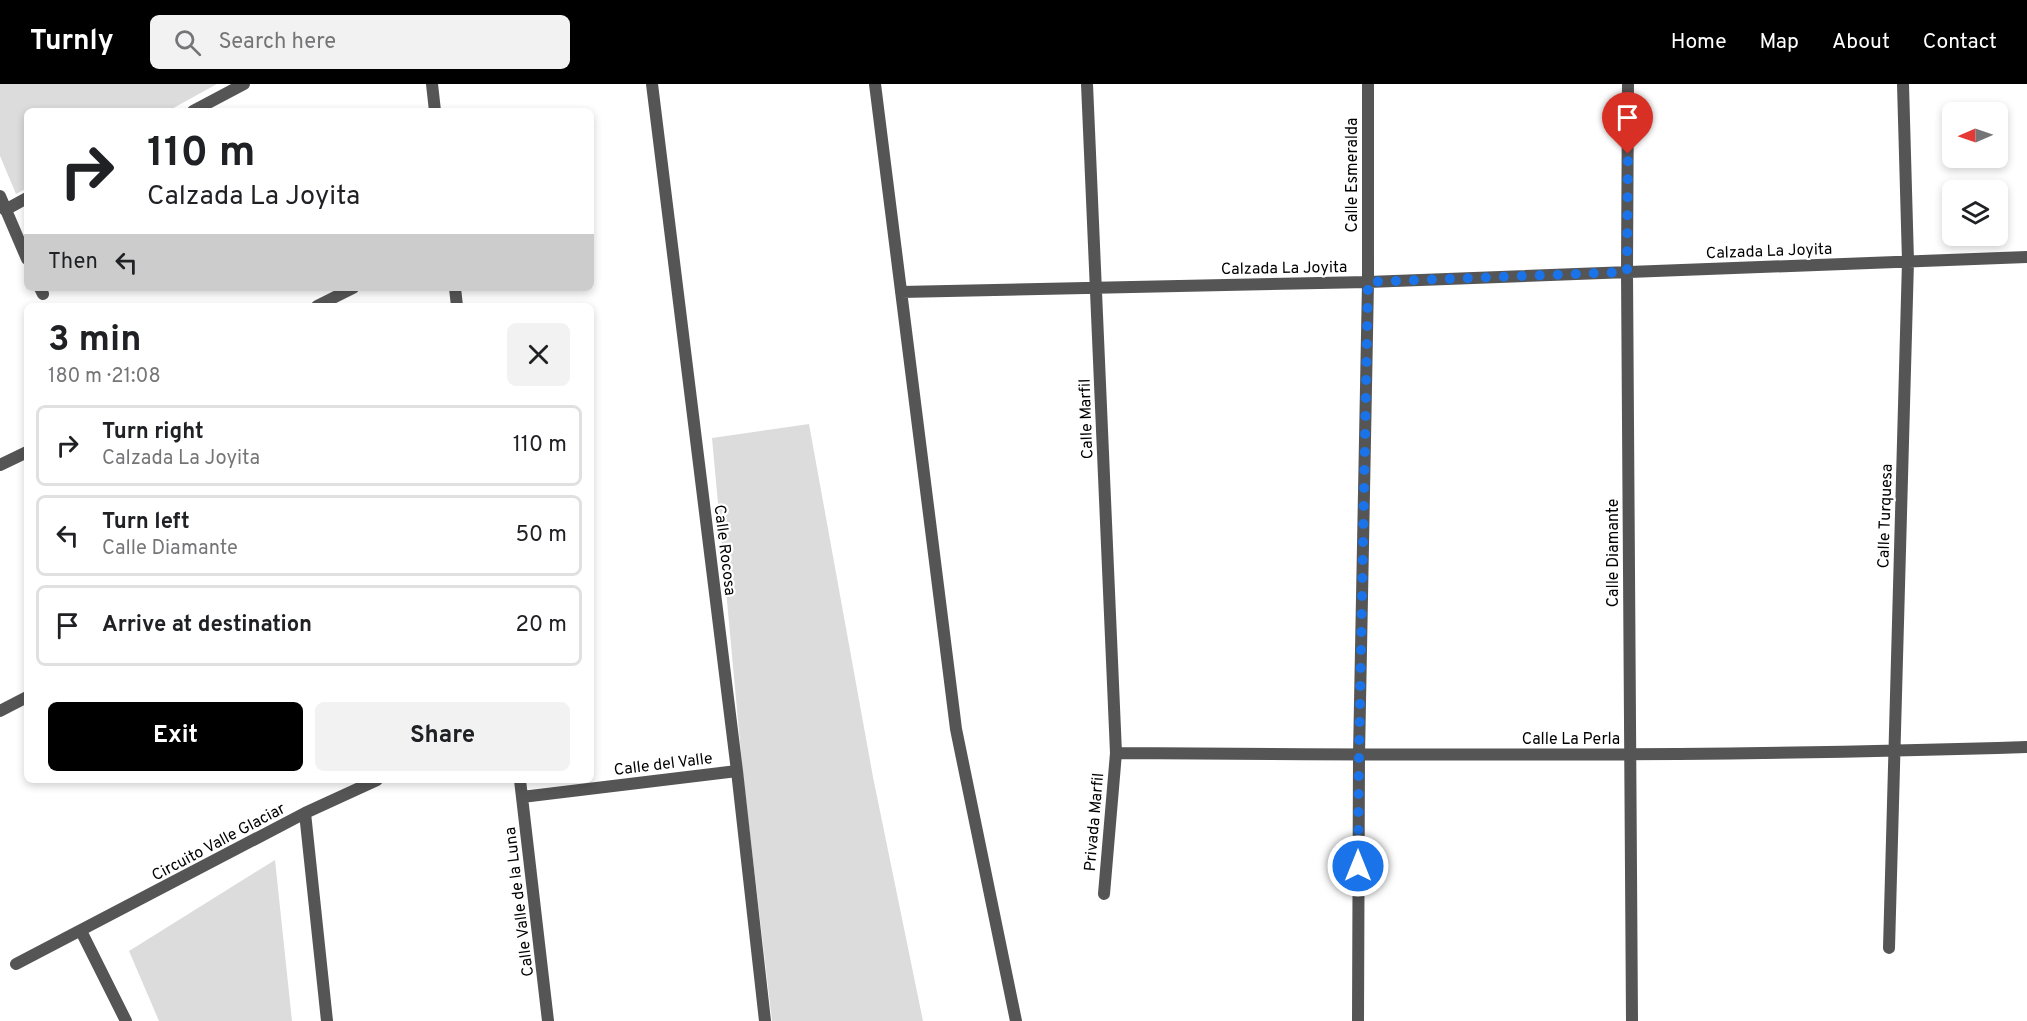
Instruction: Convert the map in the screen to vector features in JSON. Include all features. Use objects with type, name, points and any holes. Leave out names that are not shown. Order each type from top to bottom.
[{"type":"street","points":[[199,108],[244,84]]},
{"type":"street","points":[[432,84],[435,108]]},
{"type":"street","name":"Calle Rocosa","points":[[652,84],[737,771],[765,1021]]},
{"type":"street","points":[[875,84],[956,729],[1016,1021]]},
{"type":"street","name":"Calle Marfil","points":[[1087,84],[1116,753]]},
{"type":"street","name":"Calle Esmeralda","points":[[1358,1021],[1359,755],[1368,282],[1368,84]]},
{"type":"street","name":"Calle Diamante","points":[[1628,84],[1627,272],[1632,1021]]},
{"type":"street","name":"Calle Turquesa","points":[[1889,948],[1908,261],[1903,84]]},
{"type":"street","points":[[0,196],[24,252]]},
{"type":"street","points":[[5,210],[24,200]]},
{"type":"street","name":"Calzada La Joyita","points":[[901,292],[1368,282],[2027,257]]},
{"type":"street","points":[[323,303],[347,291]]},
{"type":"street","points":[[0,465],[24,453]]},
{"type":"street","points":[[0,711],[24,699]]},
{"type":"street","name":"Calle La Perla","points":[[1116,753],[1630,754],[2027,747]]},
{"type":"street","name":"Privada Marfil","points":[[1104,894],[1116,753]]},
{"type":"street","name":"Calle del Valle","points":[[522,797],[737,771]]},
{"type":"street","points":[[305,813],[370,783]]},
{"type":"street","name":"Calle Valle de la Luna","points":[[520,783],[548,1021]]},
{"type":"street","name":"Circuito Valle Glaciar","points":[[16,964],[305,813],[327,1021]]},
{"type":"street","points":[[81,931],[126,1021]]},
{"type":"shaded area","points":[[0,84],[217,84],[173,108],[24,108],[24,190],[16,194],[0,156]]},
{"type":"shaded area","points":[[809,424],[873,777],[923,1021],[772,1021],[743,775],[712,438]]},
{"type":"shaded area","points":[[275,860],[292,1021],[159,1021],[129,951]]},
{"type":"route","points":[[1358,866],[1368,282],[1627,272],[1628,154]]}]
